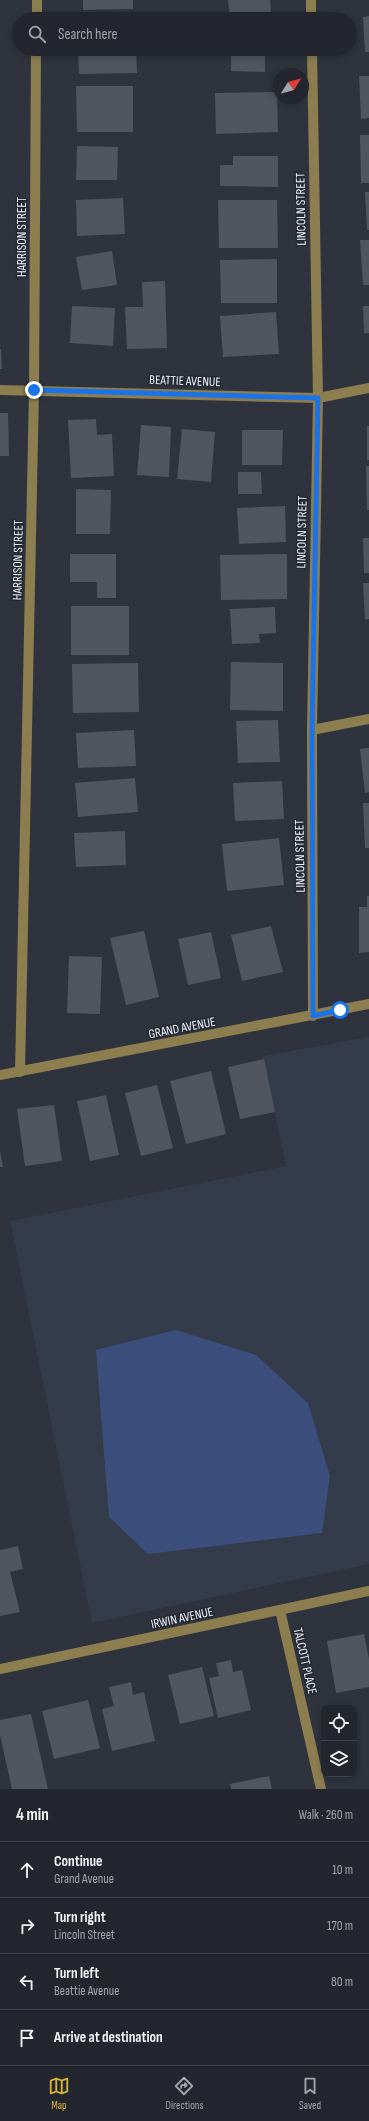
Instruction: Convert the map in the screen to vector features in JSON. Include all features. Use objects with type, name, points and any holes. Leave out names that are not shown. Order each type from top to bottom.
[{"type":"street","points":[[37,0],[37,12]]},
{"type":"street","points":[[311,0],[311,12]]},
{"type":"street","name":"HARRISON STREET","points":[[20,1072],[34,390],[36,56]]},
{"type":"street","name":"LINCOLN STREET","points":[[312,56],[318,398],[312,730],[313,1016]]},
{"type":"street","name":"BEATTIE AVENUE","points":[[0,390],[318,398],[369,388]]},
{"type":"street","points":[[312,730],[369,719]]},
{"type":"street","name":"GRAND AVENUE","points":[[0,1075],[313,1016],[369,1004]]},
{"type":"street","name":"IRWIN AVENUE","points":[[0,1670],[369,1591]]},
{"type":"street","name":"TALCOTT PLACE","points":[[280,1610],[321,1789]]},
{"type":"shaded area","points":[[369,1037],[369,1564],[92,1623],[10,1221],[286,1166],[263,1056]]},
{"type":"shaded area","points":[[176,1330],[256,1355],[308,1403],[330,1476],[322,1533],[148,1554],[109,1517],[96,1350]]},
{"type":"building","points":[[83,0],[133,0],[133,9],[83,10]]},
{"type":"building","points":[[228,0],[270,0],[271,12],[229,12]]},
{"type":"building","points":[[369,16],[369,52],[365,52],[363,17]]},
{"type":"building","points":[[78,56],[136,56],[137,73],[79,74]]},
{"type":"building","points":[[231,56],[265,56],[265,72],[231,71]]},
{"type":"building","points":[[359,76],[369,76],[369,118],[361,119]]},
{"type":"building","points":[[76,86],[133,86],[133,132],[77,132]]},
{"type":"building","points":[[273,92],[273,104],[277,104],[278,132],[216,134],[215,93]]},
{"type":"building","points":[[360,135],[369,135],[369,183],[361,183]]},
{"type":"building","points":[[77,146],[118,147],[117,180],[76,180]]},
{"type":"building","points":[[233,156],[278,156],[278,187],[220,186],[220,165],[233,165]]},
{"type":"building","points":[[365,192],[369,192],[369,230],[367,230]]},
{"type":"building","points":[[123,198],[125,234],[77,236],[76,200]]},
{"type":"building","points":[[218,200],[277,200],[278,248],[219,248]]},
{"type":"building","points":[[360,240],[369,240],[369,285],[363,285]]},
{"type":"building","points":[[112,251],[117,285],[82,290],[76,257]]},
{"type":"building","points":[[277,259],[277,303],[221,303],[220,260]]},
{"type":"building","points":[[165,281],[167,348],[127,349],[125,307],[143,307],[142,282]]},
{"type":"building","points":[[72,306],[115,308],[113,346],[70,343]]},
{"type":"building","points":[[363,306],[369,306],[369,333],[364,333]]},
{"type":"building","points":[[276,312],[279,354],[223,357],[220,316]]},
{"type":"building","points":[[1,349],[2,369],[0,369]]},
{"type":"building","points":[[0,413],[8,413],[9,456],[0,456]]},
{"type":"building","points":[[96,419],[97,435],[112,434],[114,476],[71,478],[68,420]]},
{"type":"building","points":[[141,425],[171,427],[169,477],[137,475]]},
{"type":"building","points":[[367,426],[369,426],[369,460],[367,460]]},
{"type":"building","points":[[182,429],[215,432],[211,482],[177,479]]},
{"type":"building","points":[[242,430],[283,430],[282,465],[242,465]]},
{"type":"building","points":[[366,466],[369,466],[369,510],[367,510]]},
{"type":"building","points":[[238,472],[261,472],[262,494],[238,494]]},
{"type":"building","points":[[76,489],[111,490],[110,534],[76,534]]},
{"type":"building","points":[[285,506],[286,542],[239,544],[237,508]]},
{"type":"building","points":[[363,538],[369,538],[369,573],[364,573]]},
{"type":"building","points":[[70,554],[116,554],[116,598],[97,598],[97,582],[70,582]]},
{"type":"building","points":[[287,554],[287,599],[221,600],[220,555]]},
{"type":"building","points":[[363,583],[369,583],[369,619],[365,620]]},
{"type":"building","points":[[71,606],[129,606],[129,655],[71,655]]},
{"type":"building","points":[[275,607],[276,633],[259,634],[260,643],[232,644],[230,609]]},
{"type":"building","points":[[231,662],[283,663],[283,711],[230,710]]},
{"type":"building","points":[[138,663],[139,712],[73,713],[72,664]]},
{"type":"building","points":[[278,720],[280,762],[238,763],[236,721]]},
{"type":"building","points":[[134,730],[136,766],[78,768],[76,733]]},
{"type":"building","points":[[369,748],[369,792],[365,793],[360,749]]},
{"type":"building","points":[[135,778],[138,812],[78,817],[75,783]]},
{"type":"building","points":[[282,781],[284,819],[235,821],[233,783]]},
{"type":"building","points":[[363,803],[369,803],[369,848],[365,848]]},
{"type":"building","points":[[125,831],[126,865],[76,867],[74,833]]},
{"type":"building","points":[[279,838],[284,885],[227,891],[222,844]]},
{"type":"building","points":[[367,896],[369,896],[369,952],[359,953],[359,907],[367,907]]},
{"type":"building","points":[[271,926],[283,972],[242,981],[231,935]]},
{"type":"building","points":[[144,931],[159,997],[126,1005],[110,938]]},
{"type":"building","points":[[211,932],[221,978],[188,985],[178,939]]},
{"type":"building","points":[[69,956],[102,957],[100,1014],[67,1013]]},
{"type":"building","points":[[264,1059],[275,1112],[240,1119],[228,1067]]},
{"type":"building","points":[[211,1071],[226,1134],[186,1144],[170,1081]]},
{"type":"building","points":[[157,1085],[173,1148],[141,1156],[125,1093]]},
{"type":"building","points":[[106,1095],[119,1155],[90,1161],[77,1101]]},
{"type":"building","points":[[54,1105],[62,1161],[25,1166],[17,1109]]},
{"type":"building","points":[[0,1150],[3,1167],[0,1167]]},
{"type":"building","points":[[18,1546],[23,1569],[10,1572],[20,1612],[0,1616],[0,1550]]},
{"type":"building","points":[[364,1634],[369,1659],[369,1687],[336,1693],[327,1641]]},
{"type":"building","points":[[231,1660],[233,1672],[242,1670],[251,1710],[218,1718],[209,1678],[219,1676],[216,1663]]},
{"type":"building","points":[[202,1667],[214,1716],[180,1724],[168,1675]]},
{"type":"building","points":[[131,1682],[133,1695],[144,1692],[155,1741],[112,1751],[102,1709],[114,1706],[109,1687]]},
{"type":"building","points":[[88,1700],[100,1748],[54,1759],[42,1711]]},
{"type":"building","points":[[31,1714],[48,1789],[12,1789],[0,1735],[0,1720]]},
{"type":"building","points":[[269,1776],[272,1789],[231,1789],[230,1784]]},
{"type":"route","points":[[34,390],[318,398],[312,730],[314,952],[313,1016],[340,1010]]}]
